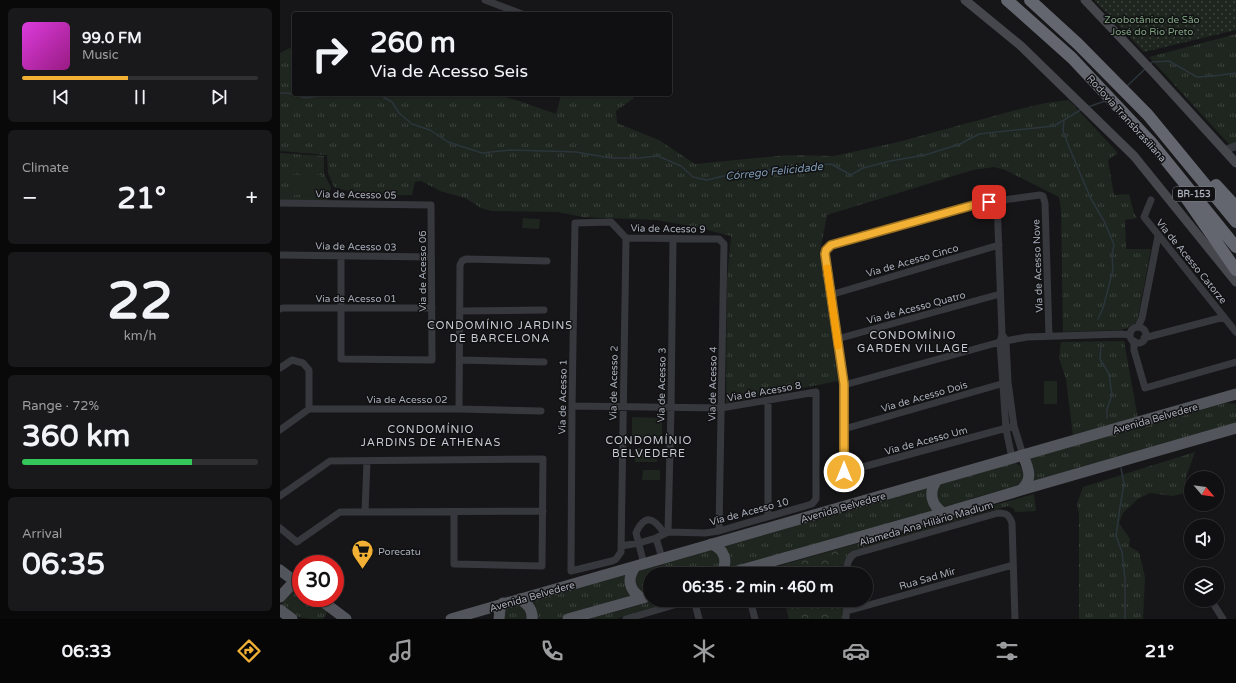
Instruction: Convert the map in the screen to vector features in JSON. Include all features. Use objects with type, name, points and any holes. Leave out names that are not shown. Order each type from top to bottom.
[{"type":"highway","name":"Rodovia Transbrasiliana","points":[[1007,0],[1072,58],[1152,142],[1236,247]]},
{"type":"highway","name":"Rodovia Transbrasiliana","points":[[1030,0],[1078,44],[1130,96],[1159,128],[1236,222]]},
{"type":"highway","points":[[1159,128],[1174,139],[1236,207]]},
{"type":"highway","points":[[1152,142],[1155,152],[1160,160],[1236,270]]},
{"type":"main road","points":[[965,0],[1021,46],[1134,156],[1236,282]]},
{"type":"main road","points":[[1085,0],[1236,163]]},
{"type":"main road","name":"Avenida Belvedere","points":[[457,618],[503,603],[1018,456],[1233,397]]},
{"type":"main road","points":[[752,567],[1236,428]]},
{"type":"main road","points":[[1018,456],[1029,475],[1028,481],[1021,490]]},
{"type":"main road","points":[[937,480],[931,496],[935,506],[944,513]]},
{"type":"main road","points":[[710,544],[721,550],[724,555],[724,567]]},
{"type":"main road","points":[[640,565],[632,571],[629,578],[632,590],[637,595],[643,596]]},
{"type":"main road","points":[[280,570],[292,579]]},
{"type":"main road","points":[[280,596],[292,586]]},
{"type":"main road","points":[[568,619],[643,598]]},
{"type":"main road","points":[[520,599],[530,608],[532,619]]},
{"type":"main road","points":[[499,619],[500,609],[503,603]]},
{"type":"main road","points":[[326,619],[328,613],[327,607]]},
{"type":"main road","points":[[328,607],[346,619]]},
{"type":"main road","points":[[280,610],[292,619]]},
{"type":"street","points":[[485,0],[517,12]]},
{"type":"street","points":[[1225,150],[1236,146]]},
{"type":"street","name":"Via de Acesso Nove","points":[[998,201],[1036,194],[1043,196],[1045,203],[1049,336]]},
{"type":"street","name":"Via de Acesso Catorze","points":[[1151,200],[1144,217],[1236,332]]},
{"type":"street","points":[[844,429],[844,384],[830,295],[825,254],[826,250],[831,245],[981,203],[998,201],[1000,294],[1006,429],[1010,446],[1018,456]]},
{"type":"street","name":"Via de Acesso 05","points":[[280,203],[431,205]]},
{"type":"street","name":"Via de Acesso 06","points":[[341,308],[341,360],[432,360],[431,205]]},
{"type":"street","name":"Via de Acesso 9","points":[[575,223],[611,222],[626,238],[719,239]]},
{"type":"street","name":"Via de Acesso 1","points":[[575,223],[572,406],[572,571],[612,561],[616,559],[621,549]]},
{"type":"street","points":[[844,384],[1027,337],[1121,334],[1142,341],[1142,318],[1158,236]]},
{"type":"street","name":"Via de Acesso 2","points":[[621,549],[626,238]]},
{"type":"street","name":"Via de Acesso 3","points":[[666,532],[671,408],[673,239]]},
{"type":"street","name":"Via de Acesso 4","points":[[719,239],[724,244],[719,531]]},
{"type":"street","name":"Via de Acesso Cinco","points":[[830,295],[999,245]]},
{"type":"street","name":"Via de Acesso 03","points":[[280,255],[431,257]]},
{"type":"street","points":[[341,256],[341,308]]},
{"type":"street","points":[[459,409],[460,265],[462,261],[466,259],[546,261]]},
{"type":"street","name":"Via de Acesso Quatro","points":[[837,339],[1000,294]]},
{"type":"street","name":"Via de Acesso 01","points":[[280,309],[432,308]]},
{"type":"street","points":[[460,311],[544,310]]},
{"type":"street","points":[[1224,317],[1154,335],[1134,328],[1134,350],[1145,388],[1236,362]]},
{"type":"street","points":[[280,368],[292,360],[303,363],[309,370],[309,409],[280,430]]},
{"type":"street","points":[[460,360],[544,362]]},
{"type":"street","points":[[1005,383],[1014,426],[1020,443],[1018,456]]},
{"type":"street","name":"Via de Acesso Dois","points":[[844,429],[1005,383]]},
{"type":"street","name":"Via de Acesso 8","points":[[572,406],[721,408],[816,392],[816,495],[814,502]]},
{"type":"street","points":[[768,401],[768,516]]},
{"type":"street","name":"Via de Acesso 02","points":[[309,409],[459,409],[541,411]]},
{"type":"street","name":"Via de Acesso Um","points":[[844,429],[844,472],[1014,426]]},
{"type":"street","points":[[1010,446],[1020,443]]},
{"type":"street","points":[[280,496],[330,461],[543,459],[542,566],[454,564],[454,512]]},
{"type":"street","points":[[365,512],[367,461]]},
{"type":"street","name":"Via de Acesso 10","points":[[666,532],[705,533],[719,531],[809,505],[814,502]]},
{"type":"street","points":[[280,528],[297,542],[340,512],[542,511]]},
{"type":"street","name":"Alameda Ana Hilário Madlum","points":[[847,567],[850,558],[854,554],[998,513],[1005,513],[1009,516],[1012,523],[1013,565]]},
{"type":"street","points":[[621,549],[639,543],[656,538],[666,532],[659,524],[646,520],[640,524],[636,533],[639,543],[640,565]]},
{"type":"street","points":[[622,535],[636,533]]},
{"type":"street","points":[[656,538],[662,558]]},
{"type":"street","points":[[1013,565],[1013,619]]},
{"type":"street","name":"Rua Sad Mir","points":[[847,611],[1013,565]]},
{"type":"street","points":[[626,619],[644,617],[672,607]]},
{"type":"street","points":[[695,607],[699,619]]},
{"type":"street","points":[[752,607],[755,619]]},
{"type":"street","points":[[846,619],[847,607]]},
{"type":"street","points":[[1215,607],[1223,619]]},
{"type":"green space","name":"Zoobotânico de São José do Rio Preto","points":[[1094,0],[1236,0],[1236,30],[1144,52]]},
{"type":"green space","points":[[1236,34],[1236,143],[1232,145],[1228,143],[1149,57]]},
{"type":"green space","points":[[292,48],[292,96],[501,96],[556,114],[560,96],[632,96],[634,98],[616,111],[617,123],[659,140],[695,164],[788,155],[834,156],[898,142],[1045,103],[1069,100],[1118,153],[1108,160],[1114,195],[1129,194],[1134,213],[1137,218],[1125,220],[1126,249],[1151,249],[1137,322],[1128,328],[1121,330],[1063,332],[1061,209],[1059,197],[1005,170],[994,167],[973,170],[827,215],[820,252],[838,381],[726,403],[727,280],[731,236],[696,227],[656,220],[582,217],[558,212],[491,211],[481,208],[465,198],[440,191],[421,181],[415,182],[412,195],[372,194],[353,192],[334,187],[328,173],[327,155],[280,151],[280,53]]},
{"type":"green space","points":[[280,153],[324,156],[324,173],[331,188],[328,200],[280,200]]},
{"type":"green space","points":[[290,175],[321,175],[321,194],[290,195]]},
{"type":"green space","points":[[523,218],[540,219],[539,229],[522,228]]},
{"type":"green space","points":[[1124,341],[1138,419],[1073,436],[1066,379],[1059,358],[1061,342]]},
{"type":"green space","points":[[1044,381],[1057,381],[1057,404],[1044,404]]},
{"type":"green space","points":[[1226,403],[1236,404],[1236,423],[1032,482],[1030,458]]},
{"type":"green space","points":[[632,417],[662,418],[662,439],[632,439]]},
{"type":"green space","points":[[635,448],[657,448],[657,462],[635,462]]},
{"type":"green space","points":[[1195,452],[1188,471],[1184,471],[1184,493],[1173,496],[1150,493],[1138,499],[1123,513],[1119,523],[1130,539],[1129,546],[1139,552],[1145,577],[1143,619],[1079,619],[1079,514],[1077,504],[1083,487]]},
{"type":"green space","points":[[1012,463],[1020,466],[1024,475],[1021,482],[1016,486],[946,507],[938,503],[936,488],[942,484]]},
{"type":"green space","points":[[643,470],[660,470],[660,480],[642,480]]},
{"type":"green space","points":[[931,486],[936,511],[739,567],[725,567],[722,546]]},
{"type":"green space","points":[[1034,494],[1036,511],[1015,512],[1014,509],[1008,506],[864,548],[844,566],[840,564],[838,549]]},
{"type":"green space","points":[[706,549],[716,551],[722,561],[718,567],[652,567]]},
{"type":"green space","points":[[838,549],[840,564],[844,567],[782,567],[782,565]]},
{"type":"green space","points":[[643,570],[643,594],[640,594],[632,580],[640,571]]},
{"type":"green space","points":[[629,572],[634,597],[559,619],[535,619],[526,601]]},
{"type":"green space","points":[[292,592],[292,607],[323,607],[327,611],[326,616],[323,619],[310,619],[292,614],[282,606],[283,600]]},
{"type":"green space","points":[[643,604],[643,607],[658,607],[616,619],[589,619]]},
{"type":"green space","points":[[519,605],[525,608],[528,619],[503,619],[503,613],[507,608]]},
{"type":"green space","points":[[786,607],[844,607],[844,619],[789,619]]},
{"type":"waterway","name":"Córrego Felicidade","points":[[1151,64],[1152,62],[1169,61],[1197,77],[1236,73]]},
{"type":"waterway","name":"Córrego Felicidade","points":[[1126,87],[1145,69]]},
{"type":"waterway","name":"Córrego Felicidade","points":[[280,93],[292,94]]},
{"type":"waterway","name":"Córrego Felicidade","points":[[298,96],[305,98],[321,96]]},
{"type":"waterway","name":"Córrego Felicidade","points":[[382,96],[392,102],[399,113],[412,124],[430,130],[448,142],[482,153],[511,150],[576,152],[611,158],[658,156],[681,166],[693,177],[707,180],[736,173],[831,164],[851,175],[863,168],[890,161],[925,155],[960,144],[979,134],[1054,126],[1082,109]]},
{"type":"waterway","name":"Córrego Felicidade","points":[[1088,107],[1105,101]]},
{"type":"waterway","points":[[1064,121],[1063,131],[1069,147],[1091,199],[1104,221],[1114,245],[1112,254],[1113,270],[1103,308],[1098,319]]},
{"type":"waterway","points":[[1101,347],[1100,359],[1109,374],[1112,395],[1107,409],[1107,418]]},
{"type":"waterway","points":[[1121,468],[1124,484],[1116,536],[1122,552],[1125,579],[1125,619]]},
{"type":"slow traffic","points":[[827,268],[838,346]]},
{"type":"place","name":"Porecatu","points":[[362,570]]},
{"type":"district","name":"CONDOMÍNIO JARDINS DE BARCELONA","points":[[500,331]]},
{"type":"district","name":"CONDOMÍNIO GARDEN VILLAGE","points":[[913,341]]},
{"type":"district","name":"CONDOMÍNIO JARDINS DE ATHENAS","points":[[431,435]]},
{"type":"district","name":"CONDOMÍNIO BELVEDERE","points":[[649,446]]},
{"type":"route","points":[[844,472],[844,384],[825,254],[826,250],[831,245],[989,202]]}]
